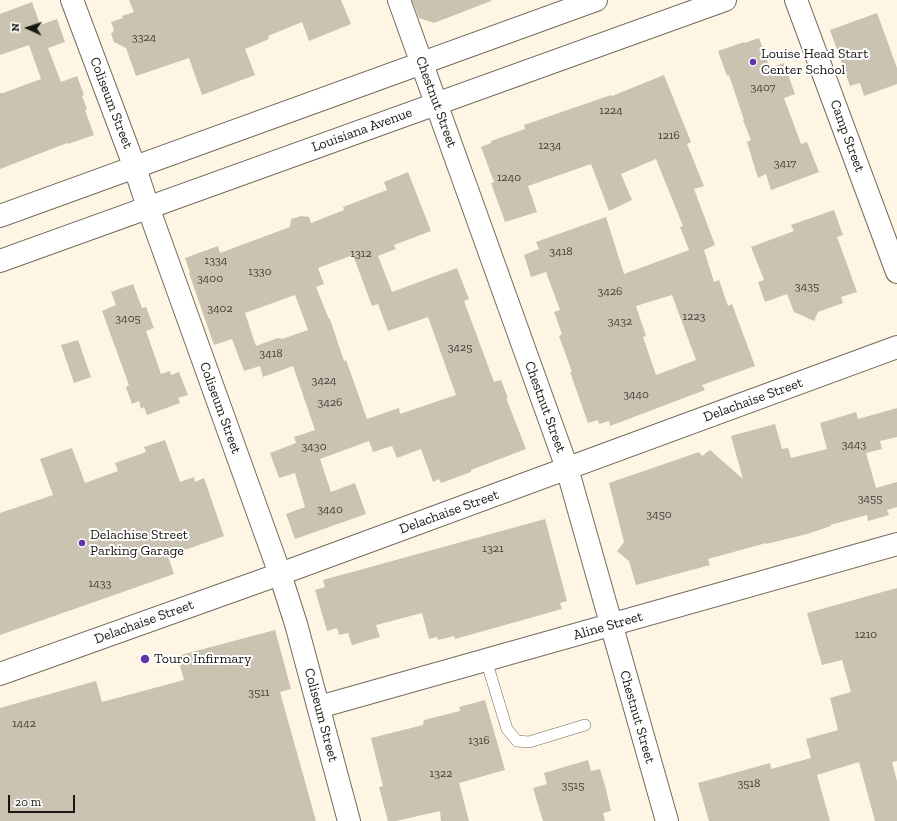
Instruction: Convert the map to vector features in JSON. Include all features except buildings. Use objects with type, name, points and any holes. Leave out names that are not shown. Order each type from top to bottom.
[{"type":"street","name":"Coliseum Street","points":[[72,0],[135,168],[280,574],[296,624],[349,821]]},
{"type":"street","name":"Chestnut Street","points":[[400,0],[567,468],[667,821]]},
{"type":"street","points":[[0,216],[596,0]]},
{"type":"street","name":"Louisiana Avenue","points":[[0,261],[726,0]]},
{"type":"street","name":"Camp Street","points":[[796,0],[897,272]]},
{"type":"street","name":"Delachaise Street","points":[[0,674],[280,574],[897,347]]},
{"type":"street","name":"Aline Street","points":[[319,707],[897,544]]},
{"type":"lane","points":[[486,660],[507,729],[517,740],[529,742],[585,725]]},
{"type":"place","name":"Louise Head Start Center School","points":[[753,62]]},
{"type":"place","name":"Delachise Street Parking Garage","points":[[82,543]]},
{"type":"place","name":"Touro Infirmary","points":[[145,659]]}]
